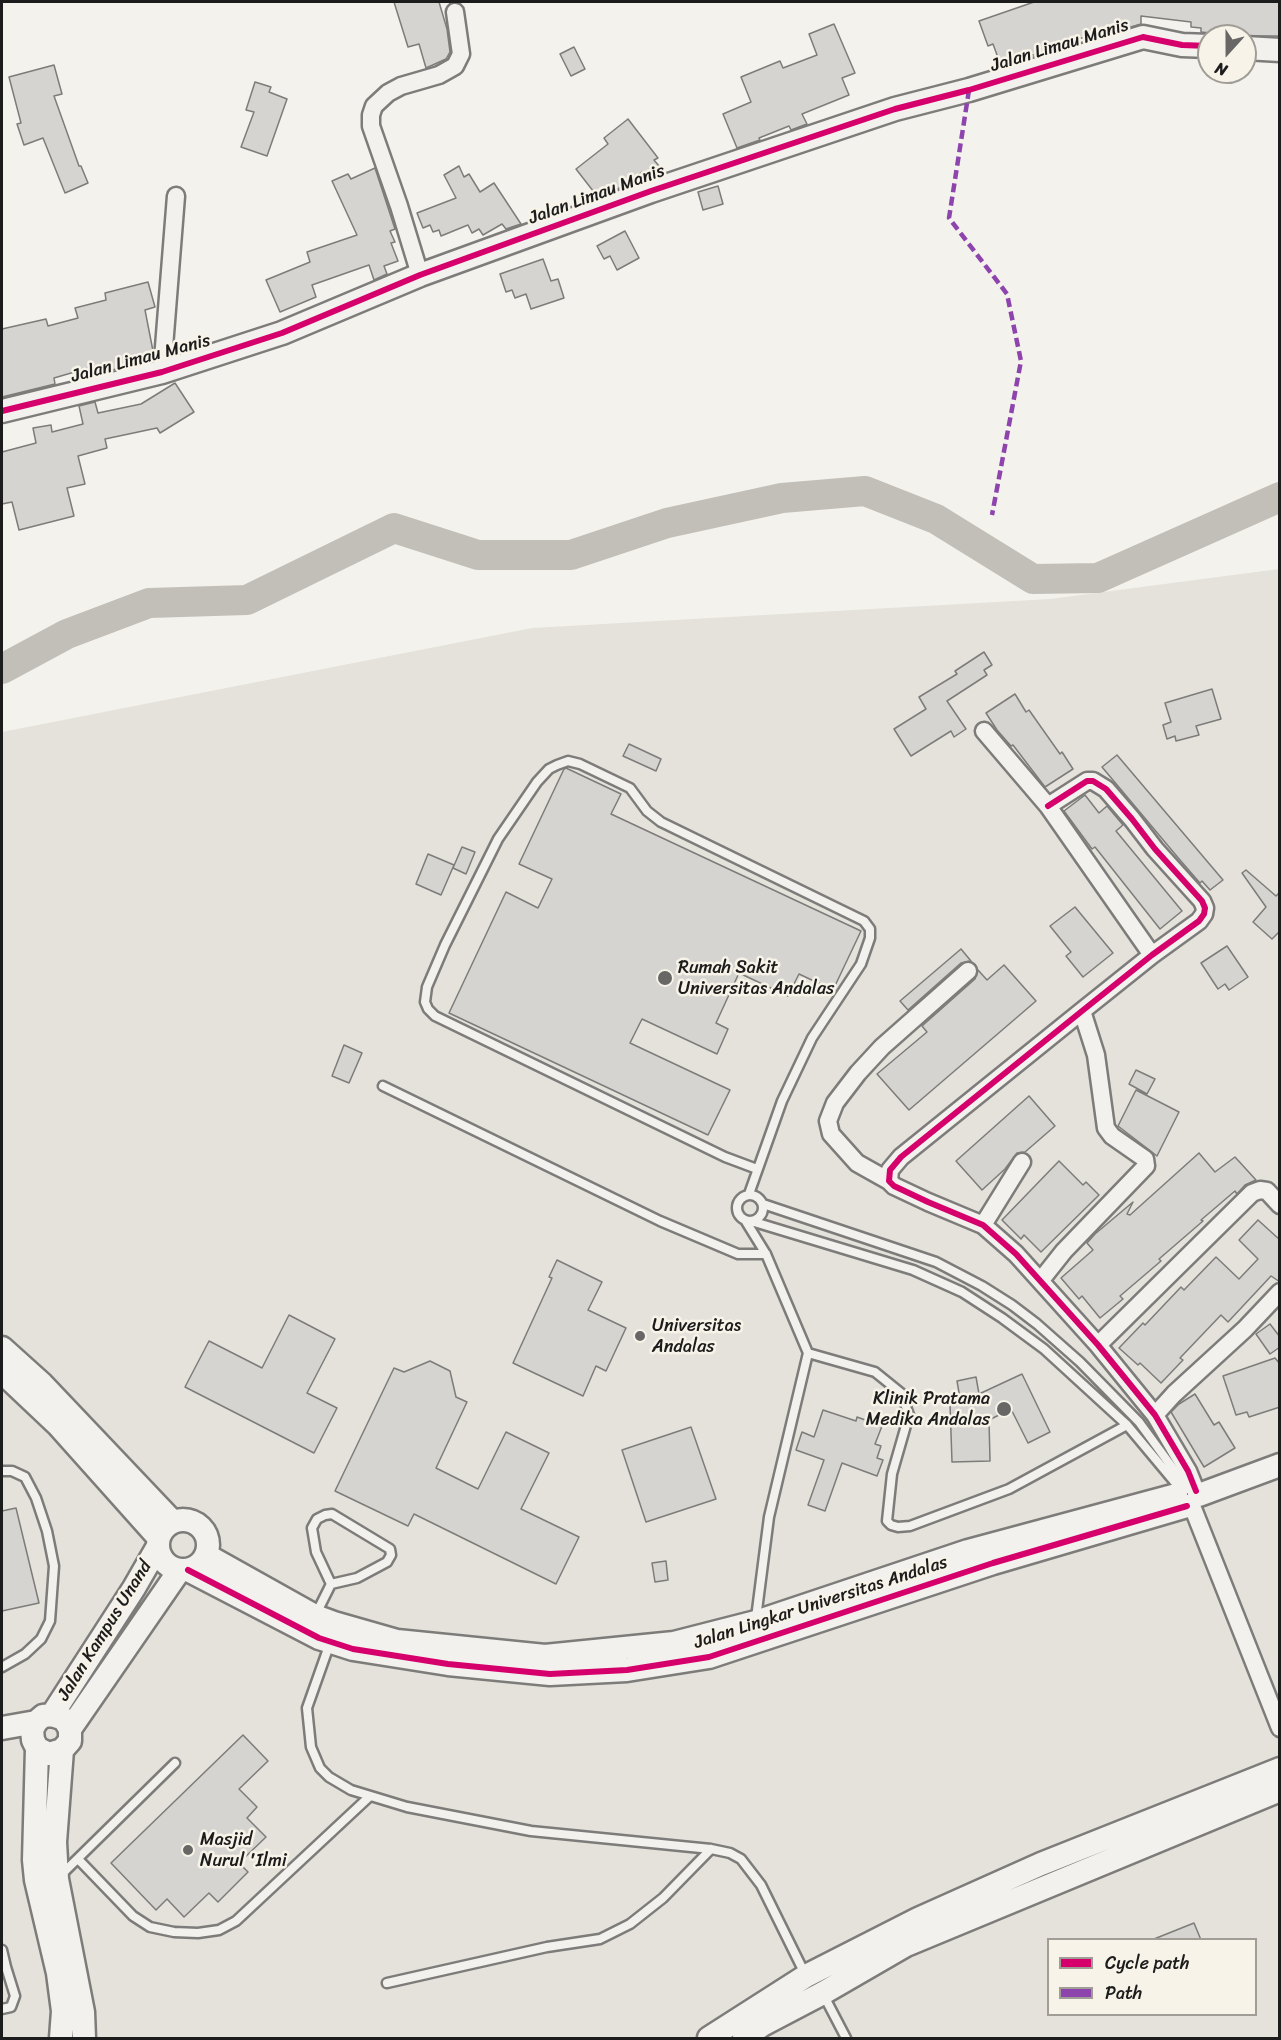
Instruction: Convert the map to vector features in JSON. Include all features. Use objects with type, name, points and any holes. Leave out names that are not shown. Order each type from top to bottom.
[{"type":"street","points":[[420,275],[371,126],[371,115],[374,106],[388,93],[401,86],[439,75],[455,66],[461,54],[455,12]]},
{"type":"street","name":"Jalan Limau Manis","points":[[2,411],[162,372],[282,333],[420,275],[651,191],[895,109],[969,90],[1143,37],[1197,46]]},
{"type":"street","points":[[1257,49],[1280,50]]},
{"type":"street","points":[[162,372],[176,196]]},
{"type":"street","points":[[984,731],[1048,806],[1152,955]]},
{"type":"street","points":[[889,1181],[890,1170],[901,1157],[1152,955],[1199,921],[1204,914],[1202,901],[1155,849],[1106,789],[1093,781],[1087,781],[1048,806]]},
{"type":"street","points":[[968,971],[882,1047],[858,1073],[835,1103],[828,1121],[831,1134],[857,1163],[894,1186],[983,1225],[1041,1280],[1155,1415],[1188,1471],[1190,1496],[1280,1728]]},
{"type":"street","points":[[1041,1280],[1064,1251],[1146,1166],[1145,1159],[1112,1136],[1106,1128],[1096,1055],[1082,1011]]},
{"type":"street","points":[[983,1225],[1022,1162]]},
{"type":"street","points":[[1098,1345],[1252,1193],[1260,1190],[1267,1191],[1280,1204]]},
{"type":"street","points":[[1155,1415],[1174,1394],[1245,1329],[1280,1292]]},
{"type":"street","points":[[2,1348],[42,1384],[163,1536],[164,1563],[183,1570]]},
{"type":"street","points":[[2,1372],[58,1425],[163,1536]]},
{"type":"street","name":"Jalan Lingkar Universitas Andalas","points":[[207,1555],[315,1616],[397,1641],[545,1656],[709,1657],[980,1548],[1140,1503],[1190,1496],[1280,1465]]},
{"type":"street","points":[[70,1729],[183,1570],[202,1562],[207,1555],[208,1540],[201,1527],[188,1520],[163,1536]]},
{"type":"street","name":"Jalan Kampus Unand","points":[[39,1731],[134,1588],[163,1536]]},
{"type":"street","name":"Jalan Lingkar Universitas Andalas","points":[[183,1570],[330,1642],[353,1649],[448,1664],[550,1674],[627,1670],[643,1657],[675,1643],[853,1600]]},
{"type":"street","points":[[2,1742],[39,1731],[64,1719],[70,1729],[70,1741],[62,1750],[49,1754],[39,1731]]},
{"type":"street","points":[[2,1728],[39,1731]]},
{"type":"street","points":[[39,1731],[34,1850],[46,1880],[83,2012],[84,2038]]},
{"type":"street","points":[[61,2038],[63,2011],[46,1880],[55,1842],[62,1750]]},
{"type":"street","points":[[744,2038],[762,2025],[823,1994],[906,1945],[1046,1875],[1280,1769]]},
{"type":"street","points":[[709,2038],[806,1976],[918,1920],[1280,1790]]},
{"type":"lane","points":[[749,1194],[782,1101],[812,1038],[861,964],[870,938],[870,929],[864,921],[661,822],[647,811],[630,788],[580,764],[568,761],[549,769],[498,839],[445,945],[427,987],[425,1002],[428,1009],[435,1016],[725,1157],[757,1169]]},
{"type":"lane","points":[[384,1086],[660,1221],[738,1254],[766,1254]]},
{"type":"lane","points":[[755,1195],[763,1204],[936,1262],[1012,1305],[1071,1355],[1139,1422],[1190,1496],[1127,1425],[1044,1348],[1002,1318],[962,1292],[913,1270],[748,1220],[737,1212],[737,1206],[743,1196],[755,1195]]},
{"type":"lane","points":[[748,1220],[761,1215],[763,1204]]},
{"type":"lane","points":[[748,1220],[766,1254],[808,1353],[769,1516],[756,1622]]},
{"type":"lane","points":[[808,1353],[875,1372],[901,1394],[909,1415],[892,1474],[887,1521],[898,1527],[910,1526],[1009,1489],[1127,1425]]},
{"type":"lane","points":[[2,1472],[12,1471],[25,1478],[36,1498],[47,1531],[54,1566],[50,1621],[41,1639],[25,1654],[2,1667]]},
{"type":"lane","points":[[332,1514],[390,1549],[391,1555],[387,1562],[357,1578],[331,1584],[316,1552],[312,1528],[317,1519],[332,1514]]},
{"type":"lane","points":[[315,1616],[331,1584]]},
{"type":"lane","points":[[330,1642],[307,1708],[311,1747],[320,1768],[329,1777],[351,1790],[407,1807],[531,1831],[711,1849],[730,1853],[741,1859],[761,1885],[806,1976]]},
{"type":"lane","points":[[46,1880],[78,1859],[175,1763]]},
{"type":"lane","points":[[78,1859],[133,1917],[150,1927],[174,1932],[198,1933],[219,1930],[236,1921],[370,1796]]},
{"type":"lane","points":[[387,1983],[548,1947],[600,1939],[630,1924],[663,1898],[711,1849]]},
{"type":"lane","points":[[2,1950],[4,1967],[15,1996],[11,2007],[2,2009]]},
{"type":"lane","points":[[823,1994],[846,2038]]},
{"type":"shaded area","name":"Universitas Andalas","points":[[1279,569],[1279,2038],[2,2038],[2,732],[532,628],[1050,599]]},
{"type":"building","points":[[394,2],[439,2],[447,29],[450,52],[446,59],[426,68],[419,44],[408,47]]},
{"type":"building","points":[[1034,2],[1280,2],[1280,36],[1257,36],[1257,24],[1197,24],[1197,28],[1191,27],[1191,22],[1141,16],[1141,24],[1095,38],[1067,38],[1067,46],[1039,55],[1027,55],[1028,58],[1001,66],[993,44],[988,46],[979,21]]},
{"type":"building","points":[[834,24],[855,73],[842,78],[849,95],[802,114],[807,124],[791,130],[789,126],[737,148],[723,114],[751,102],[741,77],[780,61],[783,68],[817,55],[809,34]]},
{"type":"building","points":[[574,47],[585,69],[571,76],[560,54]]},
{"type":"building","points":[[54,65],[62,94],[54,96],[79,166],[88,183],[65,193],[43,138],[24,145],[17,124],[21,123],[9,77]]},
{"type":"building","points":[[255,82],[271,87],[269,92],[287,99],[267,156],[241,147],[254,112],[246,110]]},
{"type":"building","points":[[628,119],[658,158],[654,160],[659,166],[645,176],[642,172],[625,186],[597,196],[576,169],[608,144],[604,138]]},
{"type":"building","points":[[459,166],[464,177],[469,174],[480,192],[494,183],[521,224],[506,229],[502,224],[483,235],[479,229],[472,233],[468,225],[441,236],[439,230],[433,232],[430,225],[423,228],[417,213],[456,198],[444,175]]},
{"type":"building","points":[[375,168],[395,229],[390,231],[395,242],[391,243],[398,261],[384,266],[387,274],[374,280],[369,265],[312,285],[316,297],[280,312],[266,280],[310,262],[307,252],[357,235],[332,181],[348,174],[351,179]]},
{"type":"building","points":[[718,186],[723,204],[703,210],[698,192]]},
{"type":"building","points":[[625,231],[639,258],[617,270],[610,256],[604,259],[597,246]]},
{"type":"building","points":[[543,259],[551,281],[558,279],[564,298],[531,309],[526,294],[515,298],[512,290],[506,292],[500,274]]},
{"type":"building","points":[[148,282],[155,307],[145,310],[153,351],[152,360],[104,372],[102,364],[54,378],[55,384],[2,397],[2,329],[46,319],[48,326],[78,318],[75,308],[106,300],[105,293]]},
{"type":"building","points":[[175,383],[194,412],[160,433],[157,428],[105,439],[107,448],[78,456],[85,484],[67,488],[74,516],[19,530],[12,502],[2,504],[2,452],[36,443],[33,428],[51,425],[52,432],[83,424],[79,406],[95,402],[98,413],[141,404]]},
{"type":"building","points":[[984,652],[992,665],[984,670],[987,675],[947,701],[966,729],[954,737],[951,731],[911,756],[894,729],[926,709],[919,697],[957,674],[955,671]]},
{"type":"building","points":[[1212,689],[1221,719],[1196,726],[1199,735],[1176,741],[1175,736],[1167,739],[1163,725],[1171,722],[1165,703]]},
{"type":"building","points":[[1015,694],[1026,712],[1029,710],[1073,769],[1045,787],[1013,745],[1011,746],[997,730],[986,713]]},
{"type":"building","points":[[629,744],[661,759],[656,771],[623,756]]},
{"type":"building","points":[[1117,755],[1223,880],[1210,890],[1202,881],[1200,883],[1102,767]]},
{"type":"building","points":[[566,768],[621,794],[611,814],[861,931],[833,990],[799,974],[788,996],[739,973],[716,1023],[728,1029],[717,1054],[642,1019],[630,1043],[730,1090],[708,1135],[449,1013],[506,892],[538,908],[552,879],[519,864]]},
{"type":"building","points":[[1085,795],[1099,813],[1107,806],[1123,825],[1116,831],[1182,911],[1160,929],[1095,847],[1092,849],[1064,811]]},
{"type":"building","points":[[462,847],[475,852],[466,874],[453,868]]},
{"type":"building","points":[[428,854],[454,865],[441,895],[416,884]]},
{"type":"building","points":[[1246,870],[1276,896],[1280,892],[1280,931],[1272,939],[1253,922],[1266,907],[1242,873]]},
{"type":"building","points":[[1075,907],[1113,953],[1083,977],[1066,956],[1071,952],[1050,926]]},
{"type":"building","points":[[1227,946],[1248,977],[1229,990],[1225,984],[1218,989],[1201,963]]},
{"type":"building","points":[[961,949],[971,961],[961,963],[908,1010],[900,1001]]},
{"type":"building","points":[[1004,965],[1036,1001],[909,1110],[877,1074],[927,1032],[922,1026],[975,979],[978,970],[987,980]]},
{"type":"building","points":[[344,1045],[362,1053],[349,1083],[332,1076]]},
{"type":"building","points":[[1136,1070],[1155,1079],[1147,1094],[1129,1084]]},
{"type":"building","points":[[1136,1090],[1179,1112],[1157,1156],[1118,1126]]},
{"type":"building","points":[[1029,1096],[1055,1126],[1025,1152],[1017,1153],[1005,1169],[982,1190],[956,1161]]},
{"type":"building","points":[[1199,1153],[1215,1172],[1235,1157],[1256,1180],[1245,1185],[1237,1194],[1235,1191],[1201,1220],[1203,1221],[1159,1259],[1161,1261],[1120,1296],[1123,1299],[1100,1318],[1082,1296],[1079,1299],[1061,1278],[1093,1250],[1087,1243],[1095,1234],[1133,1202],[1127,1214],[1130,1215]]},
{"type":"building","points":[[1059,1161],[1083,1185],[1086,1182],[1099,1195],[1041,1252],[1024,1235],[1021,1239],[1002,1220]]},
{"type":"building","points":[[1258,1220],[1280,1240],[1280,1282],[1271,1276],[1228,1322],[1221,1315],[1180,1358],[1183,1360],[1161,1383],[1140,1363],[1138,1365],[1119,1348],[1143,1323],[1145,1325],[1181,1287],[1184,1290],[1216,1257],[1239,1279],[1258,1259],[1239,1240]]},
{"type":"building","points":[[557,1260],[602,1282],[588,1310],[626,1328],[606,1371],[596,1366],[583,1396],[513,1363],[552,1278],[549,1277]]},
{"type":"building","points":[[289,1315],[335,1339],[307,1393],[337,1408],[314,1453],[185,1387],[209,1341],[262,1368]]},
{"type":"building","points":[[1270,1324],[1280,1337],[1280,1347],[1270,1354],[1256,1334]]},
{"type":"building","points":[[1275,1358],[1280,1364],[1280,1407],[1249,1417],[1247,1412],[1236,1415],[1223,1376]]},
{"type":"building","points":[[430,1361],[450,1371],[456,1397],[467,1402],[436,1468],[478,1489],[506,1432],[549,1453],[521,1509],[579,1537],[556,1584],[414,1514],[408,1526],[335,1491],[394,1368],[404,1372]]},
{"type":"building","points":[[1022,1374],[1050,1432],[1028,1443],[1011,1409],[989,1420],[990,1461],[952,1462],[950,1404],[961,1404],[957,1381],[976,1377],[979,1394]]},
{"type":"building","points":[[1195,1394],[1214,1425],[1219,1422],[1235,1448],[1204,1467],[1171,1412]]},
{"type":"building","points":[[823,1410],[856,1421],[857,1417],[882,1426],[875,1444],[881,1446],[877,1458],[883,1460],[877,1476],[842,1463],[825,1511],[808,1505],[824,1460],[796,1450],[802,1432],[814,1437]]},
{"type":"building","points":[[691,1427],[716,1499],[646,1522],[622,1450]]},
{"type":"building","points":[[16,1508],[39,1603],[2,1611],[2,1511]]},
{"type":"building","points":[[666,1561],[668,1580],[655,1582],[652,1563]]},
{"type":"building","name":"Masjid Nurul 'Ilmi","points":[[243,1735],[268,1761],[239,1789],[257,1807],[247,1818],[266,1837],[239,1863],[248,1872],[218,1902],[209,1893],[184,1917],[167,1899],[156,1910],[111,1863]]},
{"type":"building","points":[[1194,1923],[1200,1938],[1156,1938]]},
{"type":"waterway","points":[[2,669],[67,634],[149,603],[247,600],[394,528],[478,555],[571,555],[667,523],[782,498],[865,491],[936,519],[1033,579],[1098,578],[1280,497]]},
{"type":"marked path","points":[[969,90],[949,218],[1007,294],[1021,361],[992,515]]},
{"type":"cycle path","points":[[2,411],[162,372],[282,333],[420,275],[651,191],[895,109],[969,90],[1143,37],[1197,46]]},
{"type":"cycle path","points":[[1048,806],[1087,781],[1093,781],[1106,789],[1155,849],[1202,901],[1205,908],[1204,914],[1199,921],[1152,955],[901,1157],[890,1170],[889,1181],[894,1186],[928,1202],[983,1225],[1016,1254],[1098,1345],[1155,1415],[1188,1471],[1196,1491]]},
{"type":"cycle path","points":[[188,1570],[319,1638],[353,1649],[448,1664],[550,1674],[627,1670],[709,1657],[993,1563],[1187,1506]]},
{"type":"place","name":"Rumah Sakit Universitas Andalas","points":[[665,978]]},
{"type":"place","name":"Universitas Andalas","points":[[640,1336]]},
{"type":"place","name":"Klinik Pratama Medika Andalas","points":[[1004,1409]]},
{"type":"place","name":"Masjid Nurul 'Ilmi","points":[[188,1850]]}]
